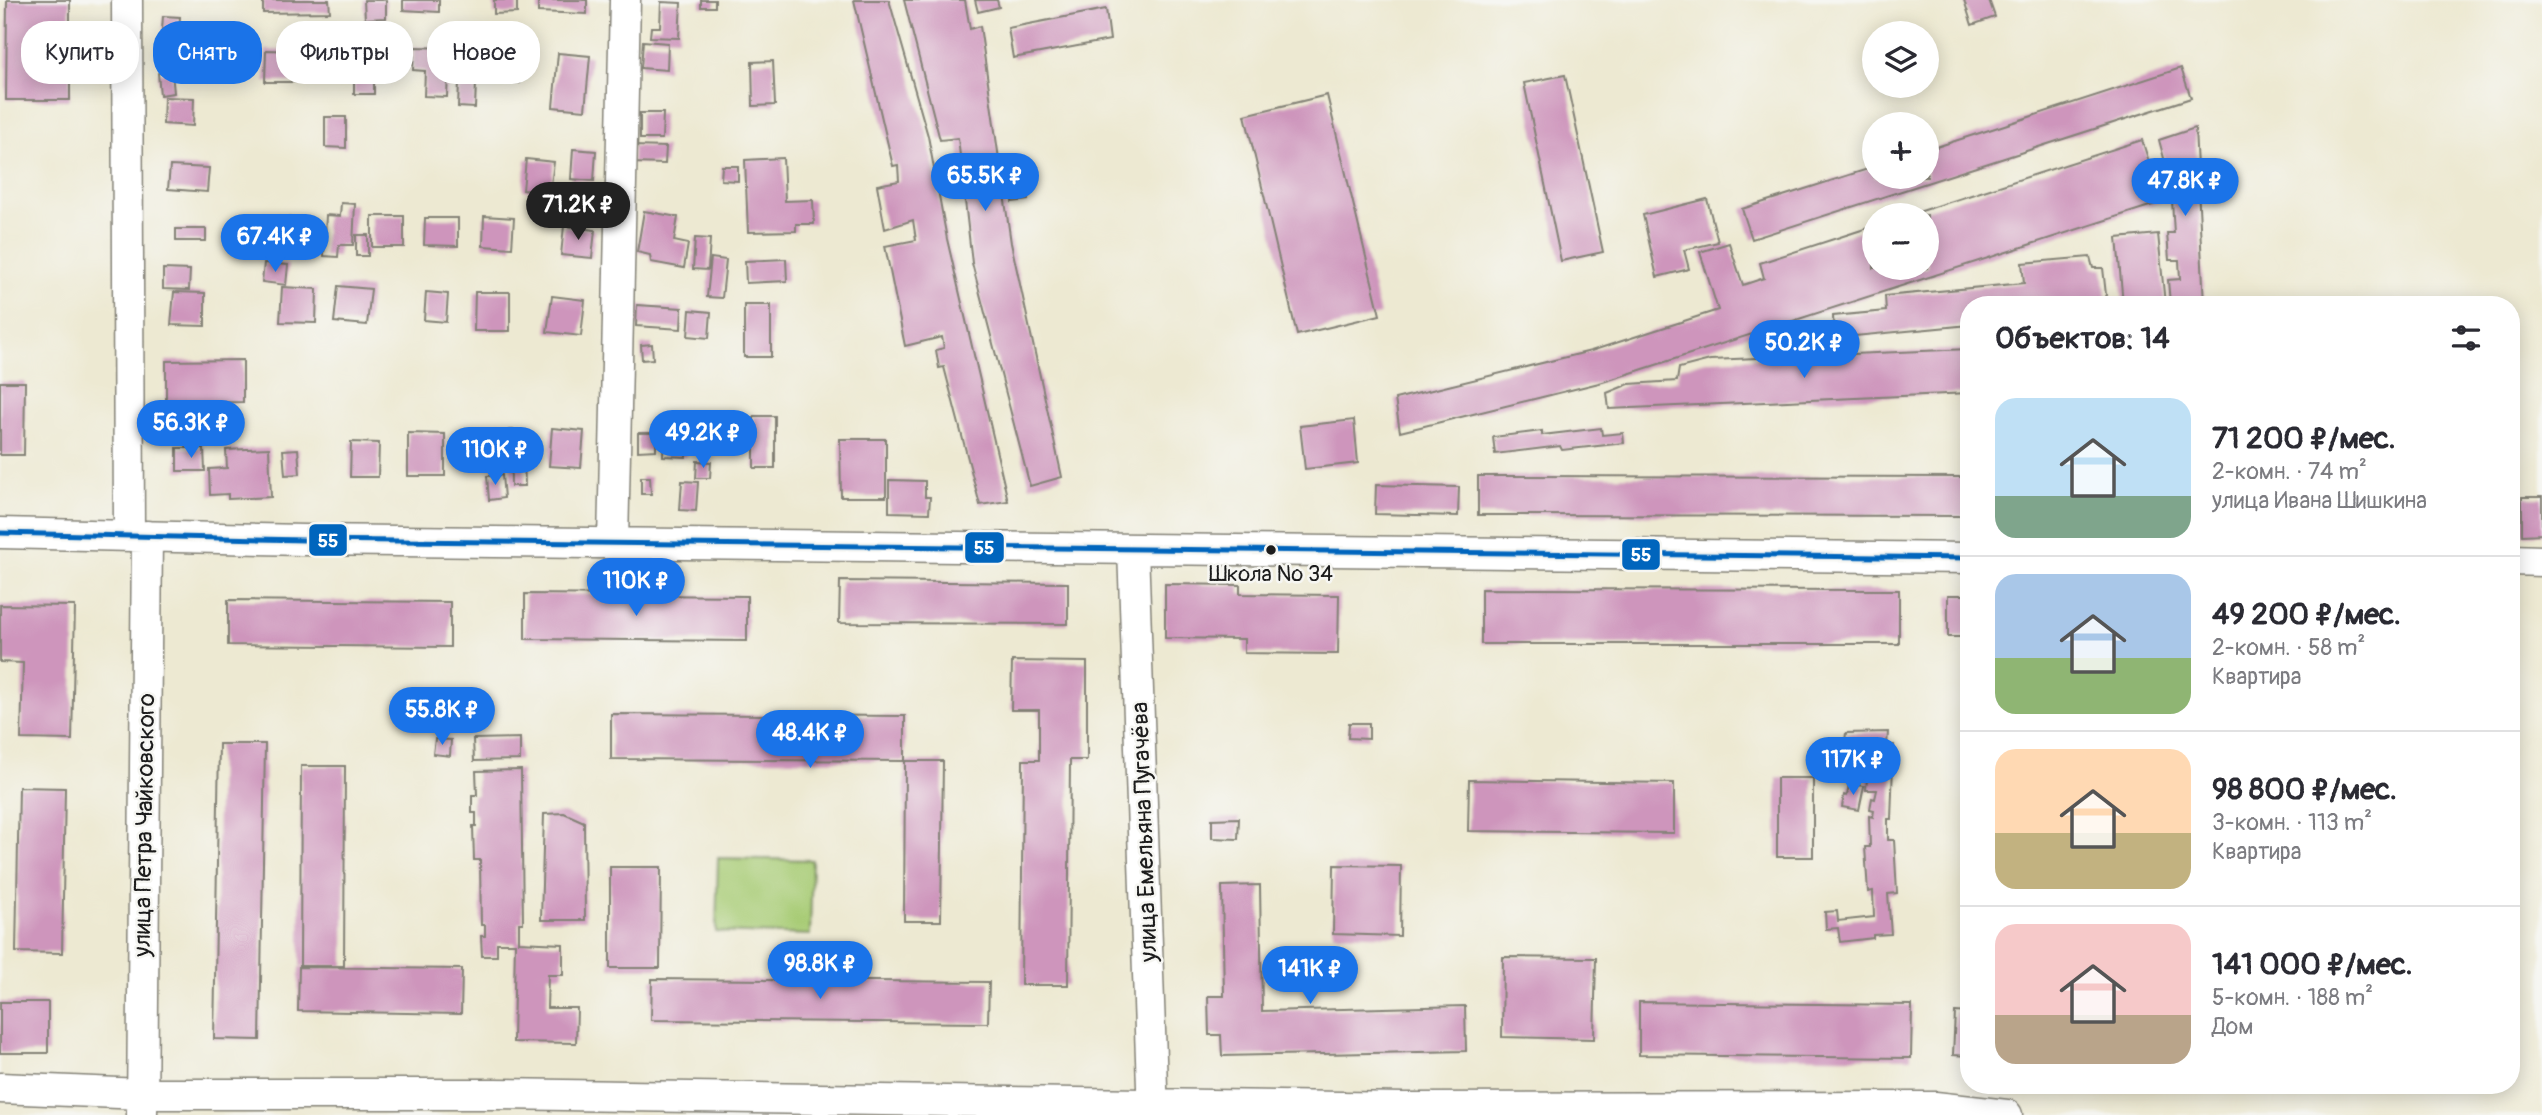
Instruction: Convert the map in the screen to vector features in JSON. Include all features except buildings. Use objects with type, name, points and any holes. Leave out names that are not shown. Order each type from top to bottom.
[{"type":"street","name":"улица Петра Чайковского","points":[[127,0],[138,535],[142,1104]]},
{"type":"street","points":[[613,543],[625,0]]},
{"type":"street","points":[[0,533],[304,540],[1960,558]]},
{"type":"street","name":"улица Емельяна Пугачёва","points":[[1133,549],[1154,1110]]},
{"type":"street","points":[[2520,560],[2542,561]]},
{"type":"street","points":[[0,1088],[142,1104],[495,1094],[1154,1110],[1935,1107],[2007,1115]]},
{"type":"green space","points":[[718,858],[812,860],[810,935],[716,932]]},
{"type":"transit line","name":"55","points":[[0,533],[304,540],[1960,558]]},
{"type":"place","name":"Школа № 34","points":[[1271,550]]}]
